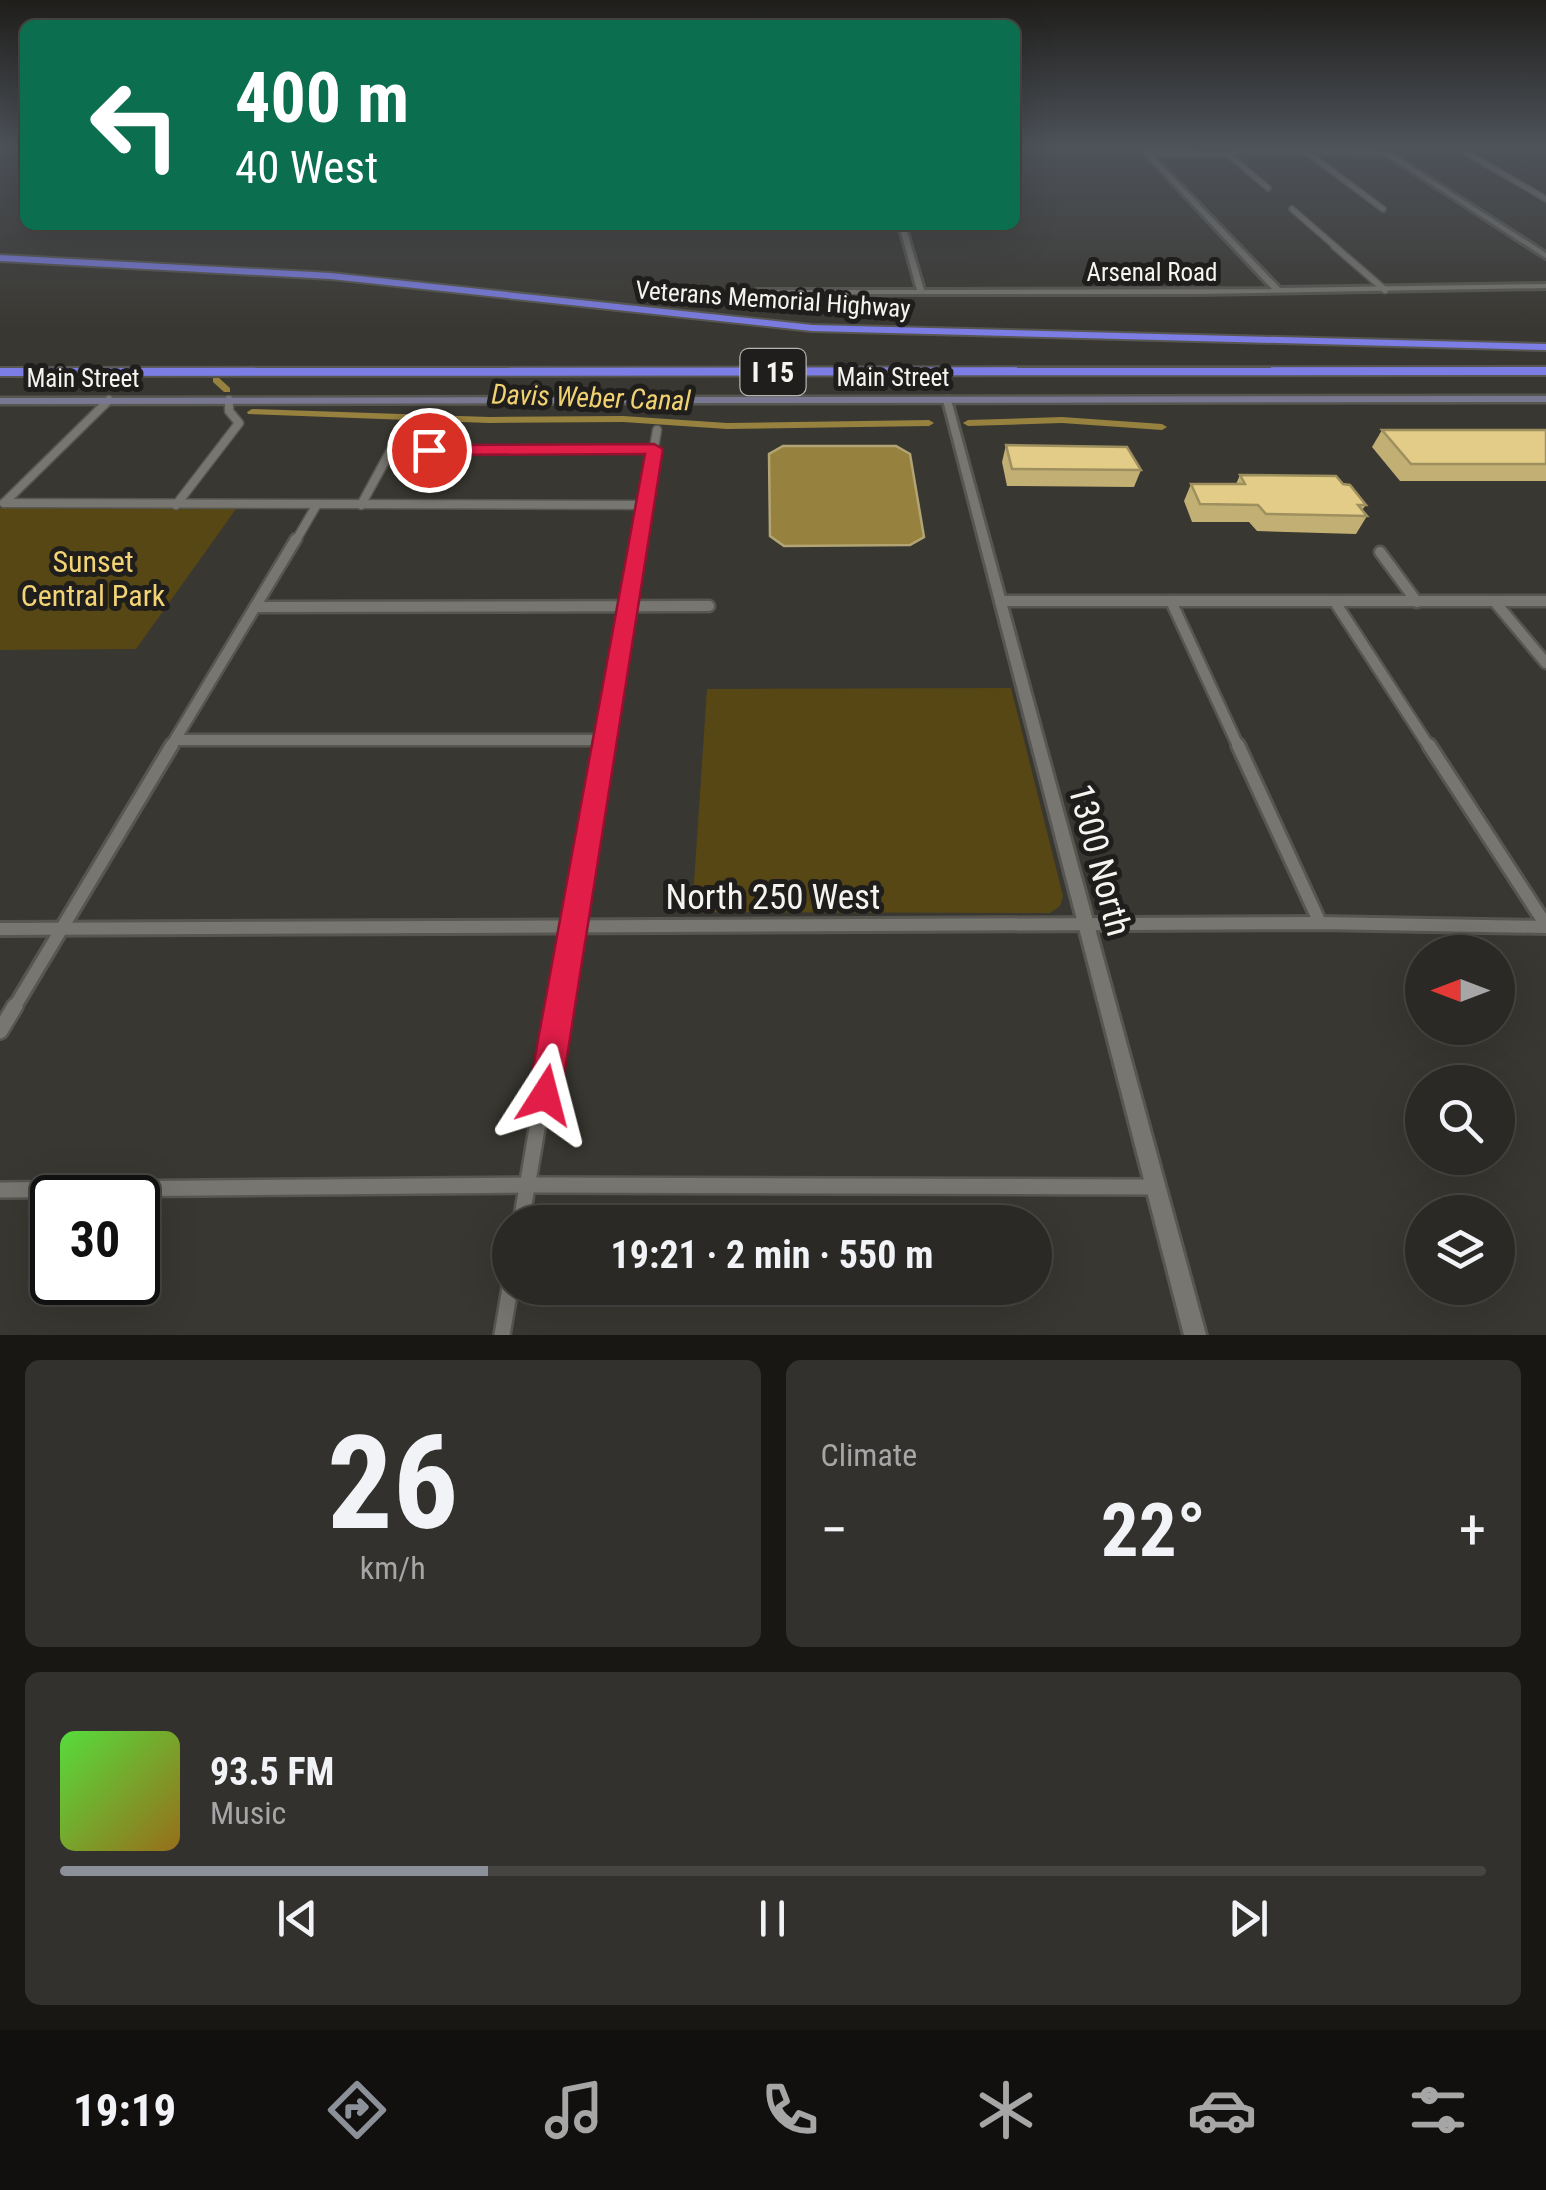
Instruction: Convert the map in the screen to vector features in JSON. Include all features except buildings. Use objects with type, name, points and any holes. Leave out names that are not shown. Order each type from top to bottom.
[{"type":"highway","name":"Veterans Memorial Highway","points":[[3,258],[331,276],[812,328],[1546,348]]},
{"type":"highway","points":[[1294,339],[1546,338]]},
{"type":"highway","name":"I 15","points":[[0,372],[1546,370]]},
{"type":"main road","name":"Main Street","points":[[0,400],[1546,399]]},
{"type":"street","points":[[1198,206],[1278,291]]},
{"type":"street","points":[[1469,206],[1546,256]]},
{"type":"street","points":[[1292,209],[1385,290]]},
{"type":"street","points":[[903,230],[921,292]]},
{"type":"street","name":"Arsenal Road","points":[[757,292],[1546,286]]},
{"type":"street","points":[[109,400],[4,503],[644,505]]},
{"type":"street","points":[[176,504],[239,423],[229,412],[229,400]]},
{"type":"street","name":"1300 North","points":[[947,400],[1195,1335]]},
{"type":"street","points":[[524,1205],[657,430]]},
{"type":"street","points":[[362,506],[392,450],[654,449]]},
{"type":"street","points":[[0,1031],[316,506]]},
{"type":"street","points":[[1380,552],[1417,602]]},
{"type":"street","points":[[1000,601],[1546,602]]},
{"type":"street","points":[[1171,602],[1320,923]]},
{"type":"street","points":[[1335,602],[1546,926]]},
{"type":"street","points":[[1495,602],[1546,662]]},
{"type":"street","points":[[255,607],[708,606]]},
{"type":"street","points":[[175,740],[603,740]]},
{"type":"street","name":"North 250 West","points":[[0,929],[1320,923],[1546,926]]},
{"type":"street","points":[[0,1190],[528,1185],[1155,1187]]},
{"type":"street","points":[[502,1335],[507,1305]]},
{"type":"green space","name":"Sunset Central Park","points":[[0,508],[236,509],[136,649],[0,650]]},
{"type":"green space","points":[[1011,688],[1063,896],[1060,906],[1050,913],[692,912],[707,689]]},
{"type":"shaded area","points":[[783,446],[896,446],[910,454],[924,537],[910,545],[784,546],[770,536],[769,454]]},
{"type":"waterway","points":[[216,380],[227,390]]},
{"type":"waterway","name":"Davis Weber Canal","points":[[252,412],[489,420],[623,419],[727,426],[929,423]]},
{"type":"waterway","name":"Davis Weber Canal","points":[[968,423],[1062,420],[1162,427]]},
{"type":"route","points":[[429,450],[654,449],[545,1095]]}]
